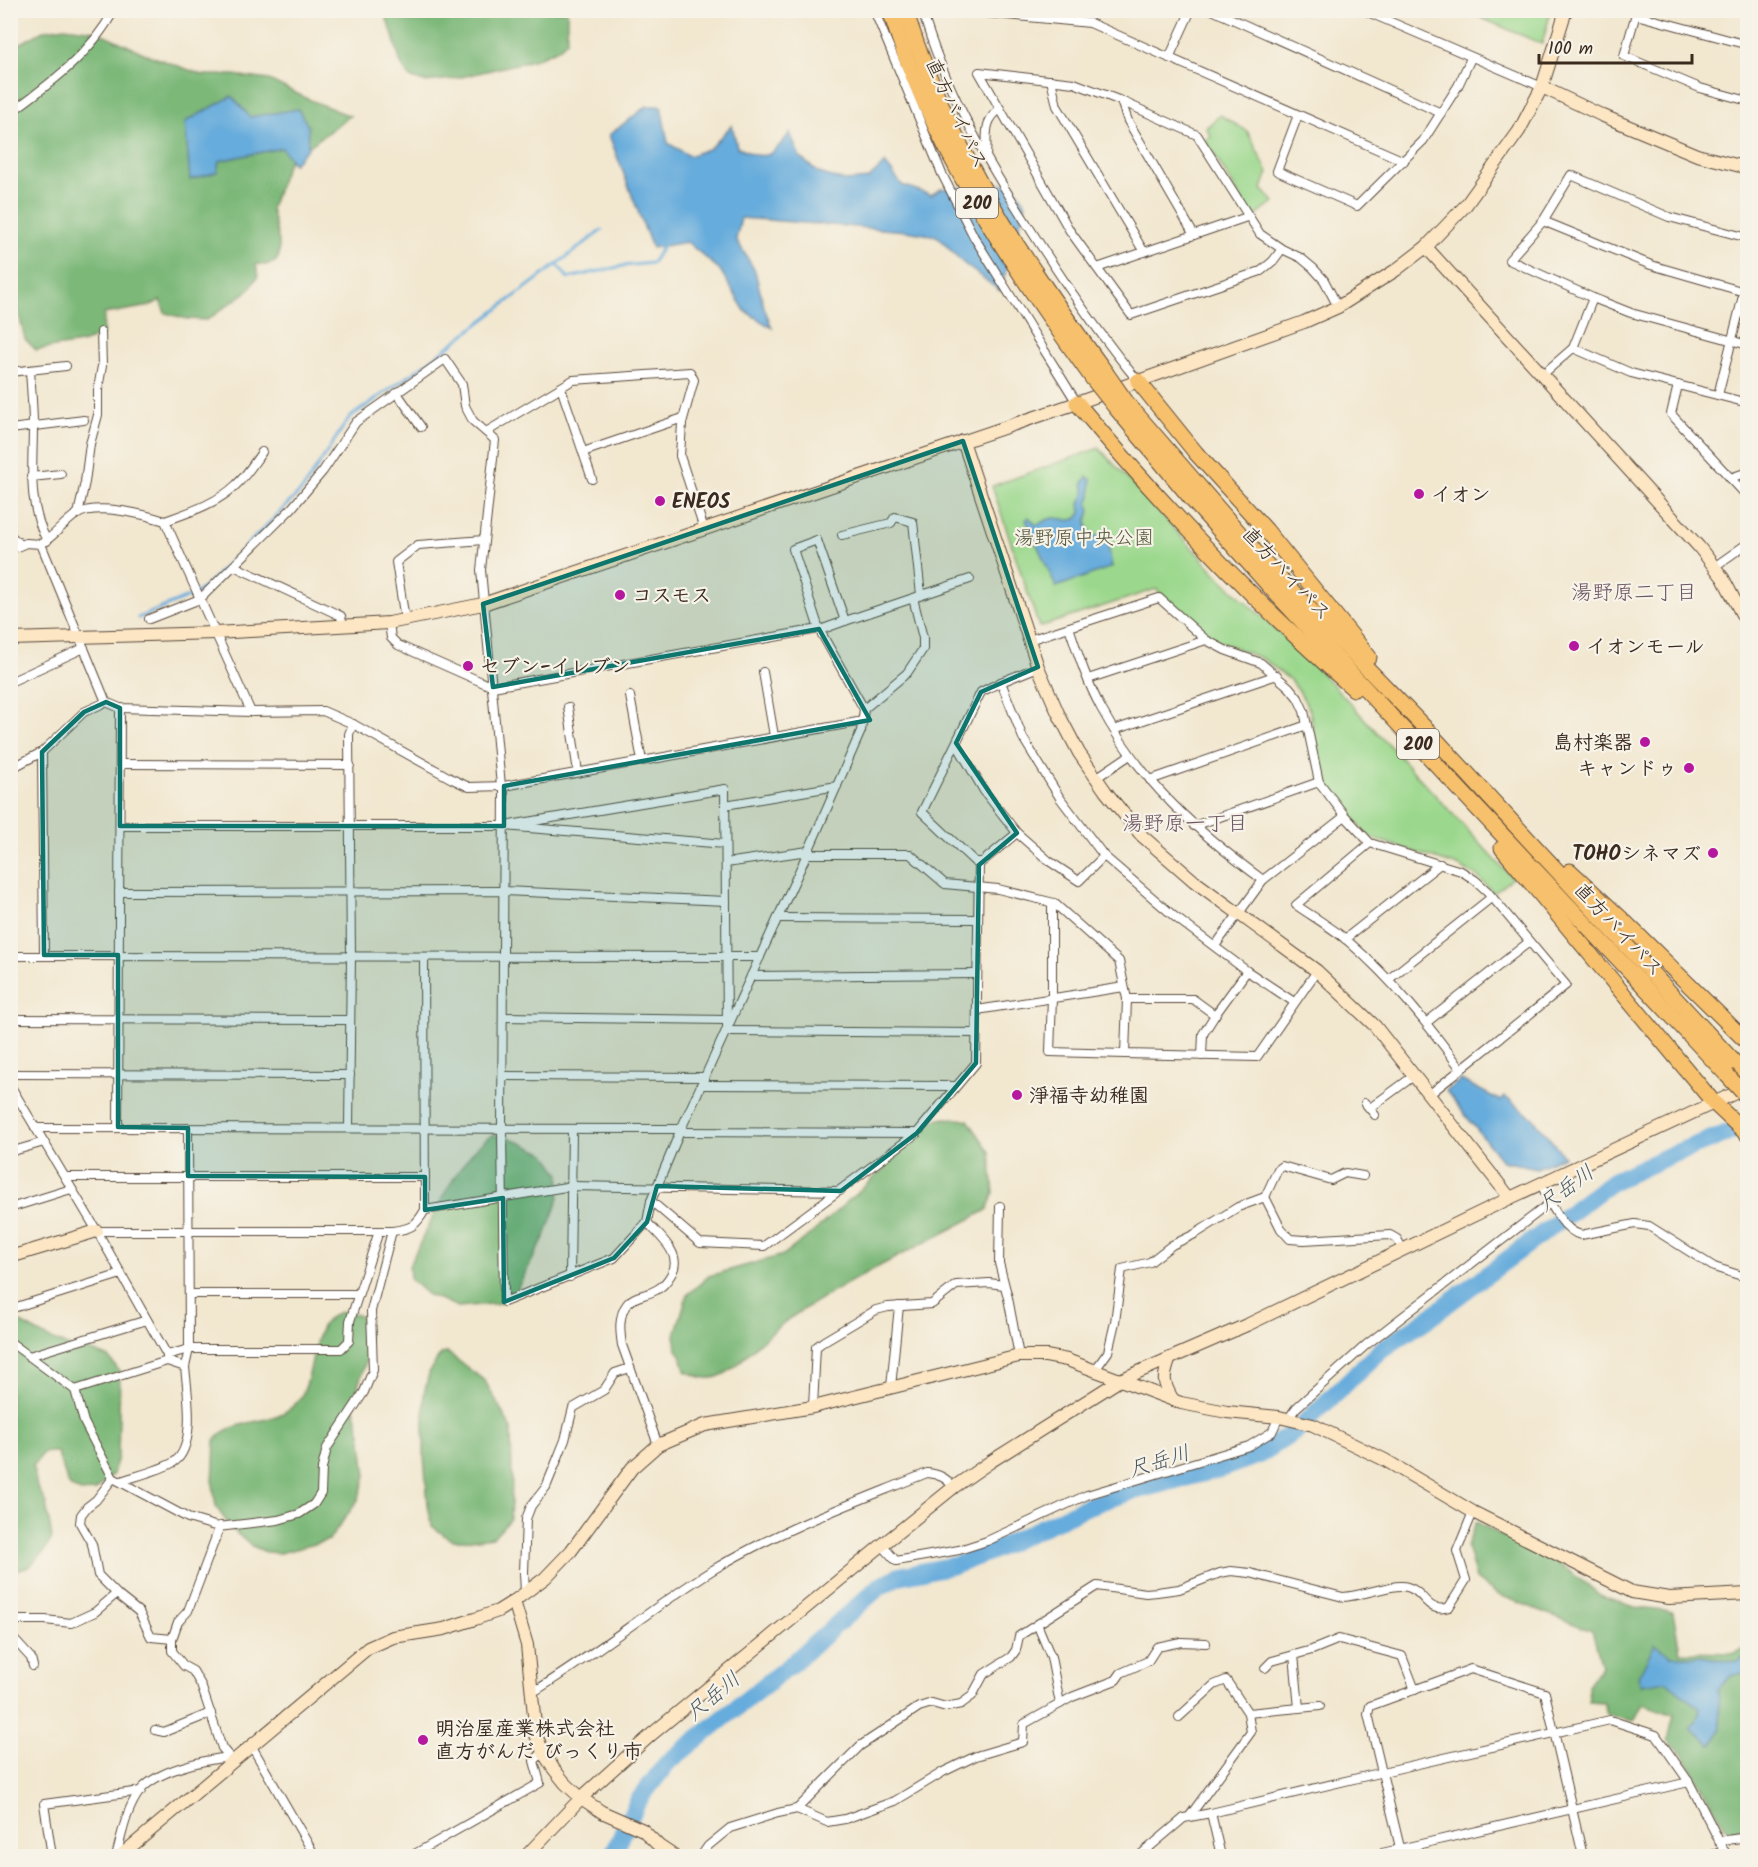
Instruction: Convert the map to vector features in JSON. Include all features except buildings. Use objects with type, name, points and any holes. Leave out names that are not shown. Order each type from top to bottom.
[{"type":"highway","name":"直方バイパス","points":[[890,10],[924,99],[993,232],[1029,290],[1099,376],[1194,502],[1469,800],[1738,1073]]},
{"type":"highway","name":"直方バイパス","points":[[905,10],[932,81],[961,146],[1099,376]]},
{"type":"highway","points":[[1138,381],[1196,453],[1266,531],[1429,732]]},
{"type":"highway","points":[[1077,403],[1174,515],[1230,573],[1332,670],[1420,747]]},
{"type":"highway","name":"直方バイパス","points":[[1121,405],[1267,566],[1429,732],[1738,1073],[1748,1098]]},
{"type":"highway","points":[[1463,770],[1523,823],[1748,1043]]},
{"type":"highway","points":[[1469,800],[1503,850],[1714,1103],[1748,1135]]},
{"type":"street","points":[[10,113],[45,88],[90,47],[114,10]]},
{"type":"street","points":[[874,10],[942,174],[974,237],[1077,403]]},
{"type":"street","points":[[922,10],[947,82],[986,156],[1052,263],[1138,381]]},
{"type":"street","points":[[954,10],[1090,23],[1404,161]]},
{"type":"street","points":[[1170,58],[1191,10]]},
{"type":"street","points":[[1212,10],[1441,113]]},
{"type":"street","points":[[1363,10],[1542,87],[1601,115],[1697,154],[1748,168]]},
{"type":"street","points":[[10,639],[82,643],[215,633],[343,627],[389,623],[483,603],[1270,336],[1338,307],[1396,270],[1426,246],[1466,205],[1519,130],[1542,87],[1566,10]]},
{"type":"street","points":[[1748,45],[1637,13],[1624,56],[1700,88],[1748,101]]},
{"type":"street","points":[[1298,115],[1277,171],[1357,206],[1423,141],[1458,86],[1471,58]]},
{"type":"street","points":[[1282,249],[1261,271],[1131,315],[1070,231],[979,72],[1074,83],[1197,135],[1247,217],[1260,234],[1282,249],[1301,258],[1313,268],[1324,280],[1338,307]]},
{"type":"street","points":[[1051,80],[1057,106],[1144,252]]},
{"type":"street","points":[[1121,101],[1128,121],[1194,234]]},
{"type":"street","points":[[986,156],[987,122],[990,116],[1000,109]]},
{"type":"street","points":[[1748,238],[1669,217],[1571,175],[1543,221],[1509,260],[1631,313],[1748,345]]},
{"type":"street","points":[[1097,268],[1247,217]]},
{"type":"street","points":[[1543,221],[1651,265],[1745,293]]},
{"type":"street","points":[[1426,246],[1699,547],[1724,579],[1748,626]]},
{"type":"street","points":[[1718,395],[1748,276]]},
{"type":"street","points":[[1542,375],[1573,348],[1593,298]]},
{"type":"street","points":[[78,514],[90,444],[98,415],[98,389],[102,366],[101,332]]},
{"type":"street","points":[[1573,348],[1631,373],[1748,404]]},
{"type":"street","points":[[149,619],[198,594],[234,566],[291,509],[323,471],[356,422],[445,359],[462,384],[465,406],[473,421],[495,440],[481,570],[503,786],[504,1302],[614,1258],[647,1222],[651,1201],[680,1130],[808,852],[863,721],[864,709],[820,629],[793,549],[817,540],[845,621]]},
{"type":"street","points":[[10,372],[66,366]]},
{"type":"street","points":[[30,370],[33,426],[31,477],[33,499],[44,542],[106,702],[120,708],[251,712],[323,711],[352,724],[469,787],[503,786],[863,721]]},
{"type":"street","points":[[486,432],[573,380],[690,372],[694,380],[683,418],[680,456],[704,529]]},
{"type":"street","points":[[1678,385],[1671,414],[1748,497]]},
{"type":"street","points":[[561,388],[592,479]]},
{"type":"street","points":[[397,393],[421,427]]},
{"type":"street","points":[[583,452],[683,418]]},
{"type":"street","points":[[10,429],[84,420]]},
{"type":"street","points":[[963,441],[1038,667],[1058,713],[1079,753],[1096,778],[1141,835],[1194,881],[1317,971],[1375,1026],[1510,1198]]},
{"type":"street","points":[[10,550],[26,543],[44,542],[78,514],[95,509],[131,512],[165,520],[197,510],[237,485],[262,452]]},
{"type":"street","points":[[1730,478],[1748,472]]},
{"type":"street","points":[[31,477],[61,474]]},
{"type":"street","points":[[842,535],[891,523],[895,517],[913,522],[917,597],[923,649],[907,673],[864,709]]},
{"type":"street","points":[[165,520],[251,712]]},
{"type":"street","points":[[10,535],[21,545]]},
{"type":"street","points":[[405,620],[396,562],[418,545],[484,540]]},
{"type":"street","points":[[1714,567],[1748,543]]},
{"type":"street","points":[[234,566],[341,616],[343,627]]},
{"type":"street","points":[[389,623],[391,638],[398,645],[493,687],[820,629],[970,579]]},
{"type":"street","points":[[1029,639],[1159,598],[1206,640],[1225,650],[1261,663],[1277,675],[1298,698],[1304,711],[1319,782],[1345,816],[1370,843],[1461,871],[1475,880],[1492,897],[1566,985],[1430,1094]]},
{"type":"street","points":[[1069,627],[1100,706],[1130,755],[1172,806],[1221,849],[1263,880]]},
{"type":"street","points":[[1088,679],[1206,640]]},
{"type":"street","points":[[10,682],[82,643]]},
{"type":"street","points":[[1017,833],[982,862],[975,862],[922,812],[981,692],[1038,667]]},
{"type":"street","points":[[763,672],[774,736]]},
{"type":"street","points":[[1114,730],[1277,675]]},
{"type":"street","points":[[1001,682],[1023,738],[1060,798],[1104,856],[1147,894],[1247,971],[1294,1002]]},
{"type":"street","points":[[630,696],[642,760]]},
{"type":"street","points":[[10,769],[42,752],[84,712],[106,702]]},
{"type":"street","points":[[568,707],[578,772]]},
{"type":"street","points":[[118,1127],[120,708]]},
{"type":"street","points":[[349,1127],[351,890],[349,734],[352,724]]},
{"type":"street","points":[[1150,780],[1307,725]]},
{"type":"street","points":[[956,743],[990,799],[1017,833],[1049,861],[1079,881],[1104,856]]},
{"type":"street","points":[[42,752],[44,955]]},
{"type":"street","points":[[1096,778],[1130,755]]},
{"type":"street","points":[[120,764],[350,765]]},
{"type":"street","points":[[1194,826],[1319,782]]},
{"type":"street","points":[[725,805],[837,786]]},
{"type":"street","points":[[504,826],[725,789],[726,1027]]},
{"type":"street","points":[[1215,946],[1263,880],[1345,816]]},
{"type":"street","points":[[120,826],[504,826],[725,844]]},
{"type":"street","points":[[1370,843],[1296,905],[1345,939],[1389,979],[1426,1022],[1461,1069]]},
{"type":"street","points":[[726,864],[808,852],[910,854],[945,884],[978,886],[1052,903],[1083,927],[1119,961],[1127,999],[1125,1054]]},
{"type":"street","points":[[651,1201],[700,1244],[764,1246],[917,1133],[976,1063],[979,862]]},
{"type":"street","points":[[1345,939],[1440,864]]},
{"type":"street","points":[[119,892],[504,891],[726,901]]},
{"type":"street","points":[[1389,979],[1492,897]]},
{"type":"street","points":[[1052,903],[1050,1052],[1257,1057],[1317,971]]},
{"type":"street","points":[[778,918],[978,920]]},
{"type":"street","points":[[1426,1022],[1529,942]]},
{"type":"street","points":[[10,956],[759,957]]},
{"type":"street","points":[[10,1257],[97,1231],[392,1231],[405,1230],[417,1223],[425,1210],[424,957]]},
{"type":"street","points":[[1202,1056],[1203,1034],[1247,971]]},
{"type":"street","points":[[751,976],[977,974]]},
{"type":"street","points":[[976,1010],[1124,987]]},
{"type":"street","points":[[1127,999],[1194,999],[1215,1015]]},
{"type":"street","points":[[503,1017],[726,1027],[976,1033]]},
{"type":"street","points":[[10,1018],[350,1020]]},
{"type":"street","points":[[10,1074],[350,1075]]},
{"type":"street","points":[[1370,1109],[1415,1075]]},
{"type":"street","points":[[503,1076],[955,1086]]},
{"type":"street","points":[[10,1085],[97,1231],[167,1358],[185,1367]]},
{"type":"street","points":[[526,1857],[581,1798],[652,1734],[954,1487],[1120,1380],[1249,1324],[1510,1198],[1748,1087]]},
{"type":"street","points":[[35,1128],[349,1127],[917,1133]]},
{"type":"street","points":[[172,1639],[151,1637],[138,1612],[98,1575],[92,1544],[80,1522],[81,1515],[87,1507],[117,1480],[177,1460],[188,1437],[185,1367],[189,1349],[188,1128]]},
{"type":"street","points":[[570,1277],[572,1129]]},
{"type":"street","points":[[10,1152],[44,1142]]},
{"type":"street","points":[[1095,1370],[1108,1352],[1115,1322],[1122,1269],[1150,1262],[1172,1245],[1195,1234],[1238,1207],[1266,1197],[1278,1169],[1282,1166],[1331,1180],[1345,1173],[1363,1176]]},
{"type":"street","points":[[65,1177],[425,1177]]},
{"type":"street","points":[[1541,1184],[1554,1210],[1574,1233],[1581,1235],[1635,1224],[1649,1226],[1714,1267],[1748,1278]]},
{"type":"street","points":[[425,1210],[572,1186],[841,1191]]},
{"type":"street","points":[[10,1208],[71,1189]]},
{"type":"street","points":[[1266,1197],[1281,1229],[1290,1239],[1390,1235],[1397,1239],[1403,1250]]},
{"type":"street","points":[[882,1545],[896,1561],[968,1547],[987,1541],[1087,1495],[1249,1446],[1272,1432],[1366,1345],[1550,1203]]},
{"type":"street","points":[[999,1206],[999,1263],[1019,1356]]},
{"type":"street","points":[[647,1222],[668,1245],[675,1258],[674,1269],[667,1282],[656,1290],[632,1298],[625,1306],[619,1330],[622,1345],[658,1445]]},
{"type":"street","points":[[75,1390],[189,1349],[341,1349],[349,1341],[350,1321],[380,1231]]},
{"type":"street","points":[[10,1342],[75,1390],[84,1422],[117,1480],[188,1518],[220,1526],[278,1520],[299,1514],[314,1504],[321,1493],[322,1468],[327,1448],[364,1392],[373,1370],[371,1311],[392,1231]]},
{"type":"street","points":[[10,1309],[121,1274]]},
{"type":"street","points":[[813,1407],[816,1347],[866,1314],[882,1308],[932,1304],[956,1285],[989,1283],[1004,1285]]},
{"type":"street","points":[[189,1294],[358,1294]]},
{"type":"street","points":[[891,1387],[899,1306]]},
{"type":"street","points":[[29,1356],[147,1320]]},
{"type":"street","points":[[118,1857],[231,1759],[368,1648],[393,1637],[444,1629],[498,1611],[545,1578],[572,1551],[632,1468],[658,1445],[705,1425],[813,1407],[1019,1356],[1046,1356],[1067,1360],[1173,1400],[1227,1413],[1286,1419],[1313,1425],[1385,1460],[1473,1512],[1632,1592],[1669,1598],[1748,1594]]},
{"type":"street","points":[[1170,1358],[1164,1376],[1166,1388],[1173,1400]]},
{"type":"street","points":[[525,1593],[526,1520],[531,1506],[546,1486],[555,1465],[565,1440],[573,1408],[604,1390],[615,1373],[630,1368]]},
{"type":"street","points":[[530,1694],[559,1677],[713,1570],[771,1539],[927,1473],[936,1474],[948,1480],[954,1487]]},
{"type":"street","points":[[701,1857],[708,1846],[730,1828],[797,1809],[860,1746],[920,1707],[932,1703],[946,1707],[961,1704],[972,1696],[984,1674],[1011,1657],[1016,1650],[1019,1636],[1097,1586],[1146,1593],[1157,1592],[1179,1589],[1231,1570],[1342,1597],[1357,1597],[1401,1586],[1417,1590],[1432,1608],[1439,1610],[1449,1607],[1466,1580],[1457,1551],[1473,1512]]},
{"type":"street","points":[[220,1526],[189,1611],[178,1622],[172,1639],[172,1651],[184,1666],[193,1671],[201,1685],[222,1748],[231,1759]]},
{"type":"street","points":[[10,1627],[15,1620],[71,1623],[95,1612],[116,1594]]},
{"type":"street","points":[[514,1601],[527,1645],[530,1694],[536,1735],[543,1752],[565,1783],[581,1798],[618,1820],[643,1830],[674,1857]]},
{"type":"street","points":[[1037,1624],[1051,1657],[1059,1704]]},
{"type":"street","points":[[10,1635],[30,1658],[33,1666]]},
{"type":"street","points":[[1265,1668],[1272,1661],[1312,1650],[1339,1639],[1402,1656],[1414,1690]]},
{"type":"street","points":[[797,1809],[827,1822],[845,1819],[895,1801],[943,1772],[976,1756],[1023,1742],[1024,1724],[1072,1697],[1116,1680],[1121,1673],[1148,1661],[1157,1647],[1182,1642],[1206,1643]]},
{"type":"street","points":[[1294,1655],[1299,1708]]},
{"type":"street","points":[[1401,1853],[1368,1714],[1370,1706],[1471,1669],[1545,1693],[1583,1857]]},
{"type":"street","points":[[1179,1717],[1214,1685],[1226,1680],[1248,1713],[1251,1732],[1189,1817]]},
{"type":"street","points":[[1248,1713],[1320,1706]]},
{"type":"street","points":[[155,1730],[165,1732],[211,1713]]},
{"type":"street","points":[[1139,1857],[1184,1818],[1211,1814],[1610,1720],[1656,1735],[1689,1782],[1726,1855],[1707,1857]]},
{"type":"street","points":[[251,1745],[315,1857]]},
{"type":"street","points":[[411,1857],[540,1783],[534,1761],[543,1752]]},
{"type":"street","points":[[118,1857],[124,1826],[141,1791],[155,1778],[171,1771],[231,1759]]},
{"type":"street","points":[[1369,1857],[1401,1853],[1689,1782]]},
{"type":"street","points":[[52,1857],[44,1804],[141,1791]]},
{"type":"street","points":[[1211,1814],[1221,1857]]},
{"type":"street","points":[[1719,1841],[1748,1837]]},
{"type":"highlighted area","points":[[963,441],[1038,667],[981,692],[956,743],[1017,833],[979,865],[976,1063],[917,1133],[841,1191],[657,1186],[647,1222],[614,1258],[504,1302],[503,1198],[425,1210],[425,1177],[188,1176],[188,1128],[118,1127],[118,955],[44,955],[42,752],[84,712],[106,702],[120,708],[120,826],[504,826],[504,786],[870,720],[819,629],[493,687],[483,604]]},
{"type":"green space","points":[[383,11],[567,11],[567,41],[558,49],[533,60],[453,79],[424,82],[409,77],[401,64]]},
{"type":"green space","points":[[1465,11],[1551,11],[1542,44]]},
{"type":"green space","points":[[65,27],[96,31],[148,55],[203,75],[234,75],[269,80],[350,116],[288,162],[271,208],[279,242],[279,256],[275,262],[265,265],[256,264],[258,276],[249,290],[207,320],[187,319],[165,313],[160,300],[150,306],[104,314],[103,335],[81,343],[36,350],[25,339],[15,299],[11,299],[10,49],[45,30]]},
{"type":"green space","points":[[1220,115],[1247,131],[1268,172],[1262,189],[1274,202],[1255,217],[1248,210],[1205,140],[1211,136],[1206,128]]},
{"type":"green space","name":"湯野原中央公園","points":[[1099,448],[1222,580],[1335,687],[1512,878],[1494,893],[1478,877],[1458,866],[1369,837],[1328,787],[1320,768],[1310,711],[1290,680],[1263,659],[1211,638],[1156,589],[1039,627],[992,486]]},
{"type":"green space","points":[[946,1118],[968,1120],[990,1152],[994,1193],[987,1210],[862,1275],[814,1303],[778,1327],[724,1374],[709,1378],[685,1371],[681,1355],[677,1350],[675,1335],[687,1295],[709,1276],[783,1255],[811,1234],[887,1166],[931,1121]]},
{"type":"green space","points":[[493,1135],[508,1137],[546,1154],[560,1174],[559,1197],[546,1234],[516,1291],[501,1303],[458,1307],[427,1294],[410,1279],[409,1266],[456,1175],[480,1145]]},
{"type":"green space","points":[[347,1311],[360,1316],[368,1331],[368,1354],[354,1407],[361,1434],[366,1476],[358,1500],[329,1540],[280,1553],[266,1552],[250,1545],[232,1529],[216,1507],[213,1484],[215,1440],[234,1427],[281,1414],[297,1402],[304,1391],[314,1349],[325,1323],[334,1315]]},
{"type":"green space","points":[[10,1315],[46,1337],[77,1350],[89,1350],[108,1357],[120,1372],[118,1457],[113,1474],[95,1491],[81,1492],[69,1486],[57,1452],[44,1452],[33,1466],[37,1487],[46,1503],[52,1538],[44,1552],[27,1568],[10,1571]]},
{"type":"green space","points":[[448,1353],[485,1381],[511,1428],[510,1519],[493,1537],[451,1540],[432,1526],[424,1457],[424,1393],[430,1370],[441,1354]]},
{"type":"green space","points":[[1476,1522],[1561,1565],[1602,1596],[1638,1608],[1673,1612],[1680,1652],[1735,1653],[1747,1648],[1747,1830],[1728,1831],[1682,1753],[1668,1740],[1674,1715],[1643,1704],[1634,1721],[1607,1715],[1604,1703],[1589,1702],[1588,1685],[1602,1666],[1592,1631],[1497,1594],[1476,1579],[1467,1546]]},
{"type":"water","points":[[232,96],[250,117],[298,109],[308,126],[308,148],[293,164],[282,148],[219,161],[217,172],[190,180],[185,122]]},
{"type":"water","points":[[647,106],[661,106],[668,143],[689,156],[710,148],[732,125],[737,147],[755,155],[767,155],[772,152],[790,133],[800,157],[819,173],[845,181],[868,179],[885,163],[902,185],[931,195],[941,189],[1012,183],[1026,204],[1000,291],[963,263],[937,236],[906,231],[741,218],[736,239],[755,271],[772,328],[745,311],[720,270],[687,242],[652,248],[609,135]]},
{"type":"water","points":[[1087,477],[1091,479],[1088,530],[1108,544],[1112,567],[1056,587],[1026,520],[1029,517],[1036,525],[1052,518],[1069,520],[1078,517],[1081,513],[1080,503],[1085,493],[1083,483]]},
{"type":"water","points":[[1461,1080],[1501,1101],[1505,1097],[1533,1118],[1564,1156],[1537,1168],[1502,1161],[1446,1091]]},
{"type":"water","points":[[1655,1644],[1672,1656],[1699,1656],[1737,1662],[1747,1657],[1747,1672],[1731,1676],[1718,1689],[1721,1728],[1711,1745],[1690,1728],[1696,1722],[1700,1709],[1666,1681],[1641,1685],[1638,1677]]},
{"type":"waterway","points":[[138,618],[193,595],[204,588],[303,489],[349,418],[423,366],[602,230]]},
{"type":"waterway","points":[[557,264],[568,278],[623,266],[652,263],[663,246]]},
{"type":"waterway","name":"尺岳川","points":[[612,1856],[638,1801],[667,1763],[795,1661],[879,1587],[899,1576],[956,1565],[1088,1506],[1129,1492],[1220,1469],[1259,1455],[1296,1431],[1381,1350],[1426,1320],[1613,1181],[1748,1125]]},
{"type":"place","name":"イオン","points":[[1419,494]]},
{"type":"place","name":"ENEOS","points":[[660,501]]},
{"type":"place","name":"コスモス","points":[[620,595]]},
{"type":"place","name":"イオンモール","points":[[1574,646]]},
{"type":"place","name":"セブン-イレブン","points":[[468,666]]},
{"type":"place","name":"島村楽器","points":[[1645,742]]},
{"type":"place","name":"キャンドゥ","points":[[1689,768]]},
{"type":"place","name":"TOHOシネマズ","points":[[1713,853]]},
{"type":"place","name":"淨福寺幼稚園","points":[[1017,1095]]},
{"type":"place","name":"明治屋産業株式会社 直方がんだ びっくり市","points":[[423,1740]]},
{"type":"district","name":"湯野原二丁目","points":[[1634,592]]},
{"type":"district","name":"湯野原一丁目","points":[[1185,823]]}]
